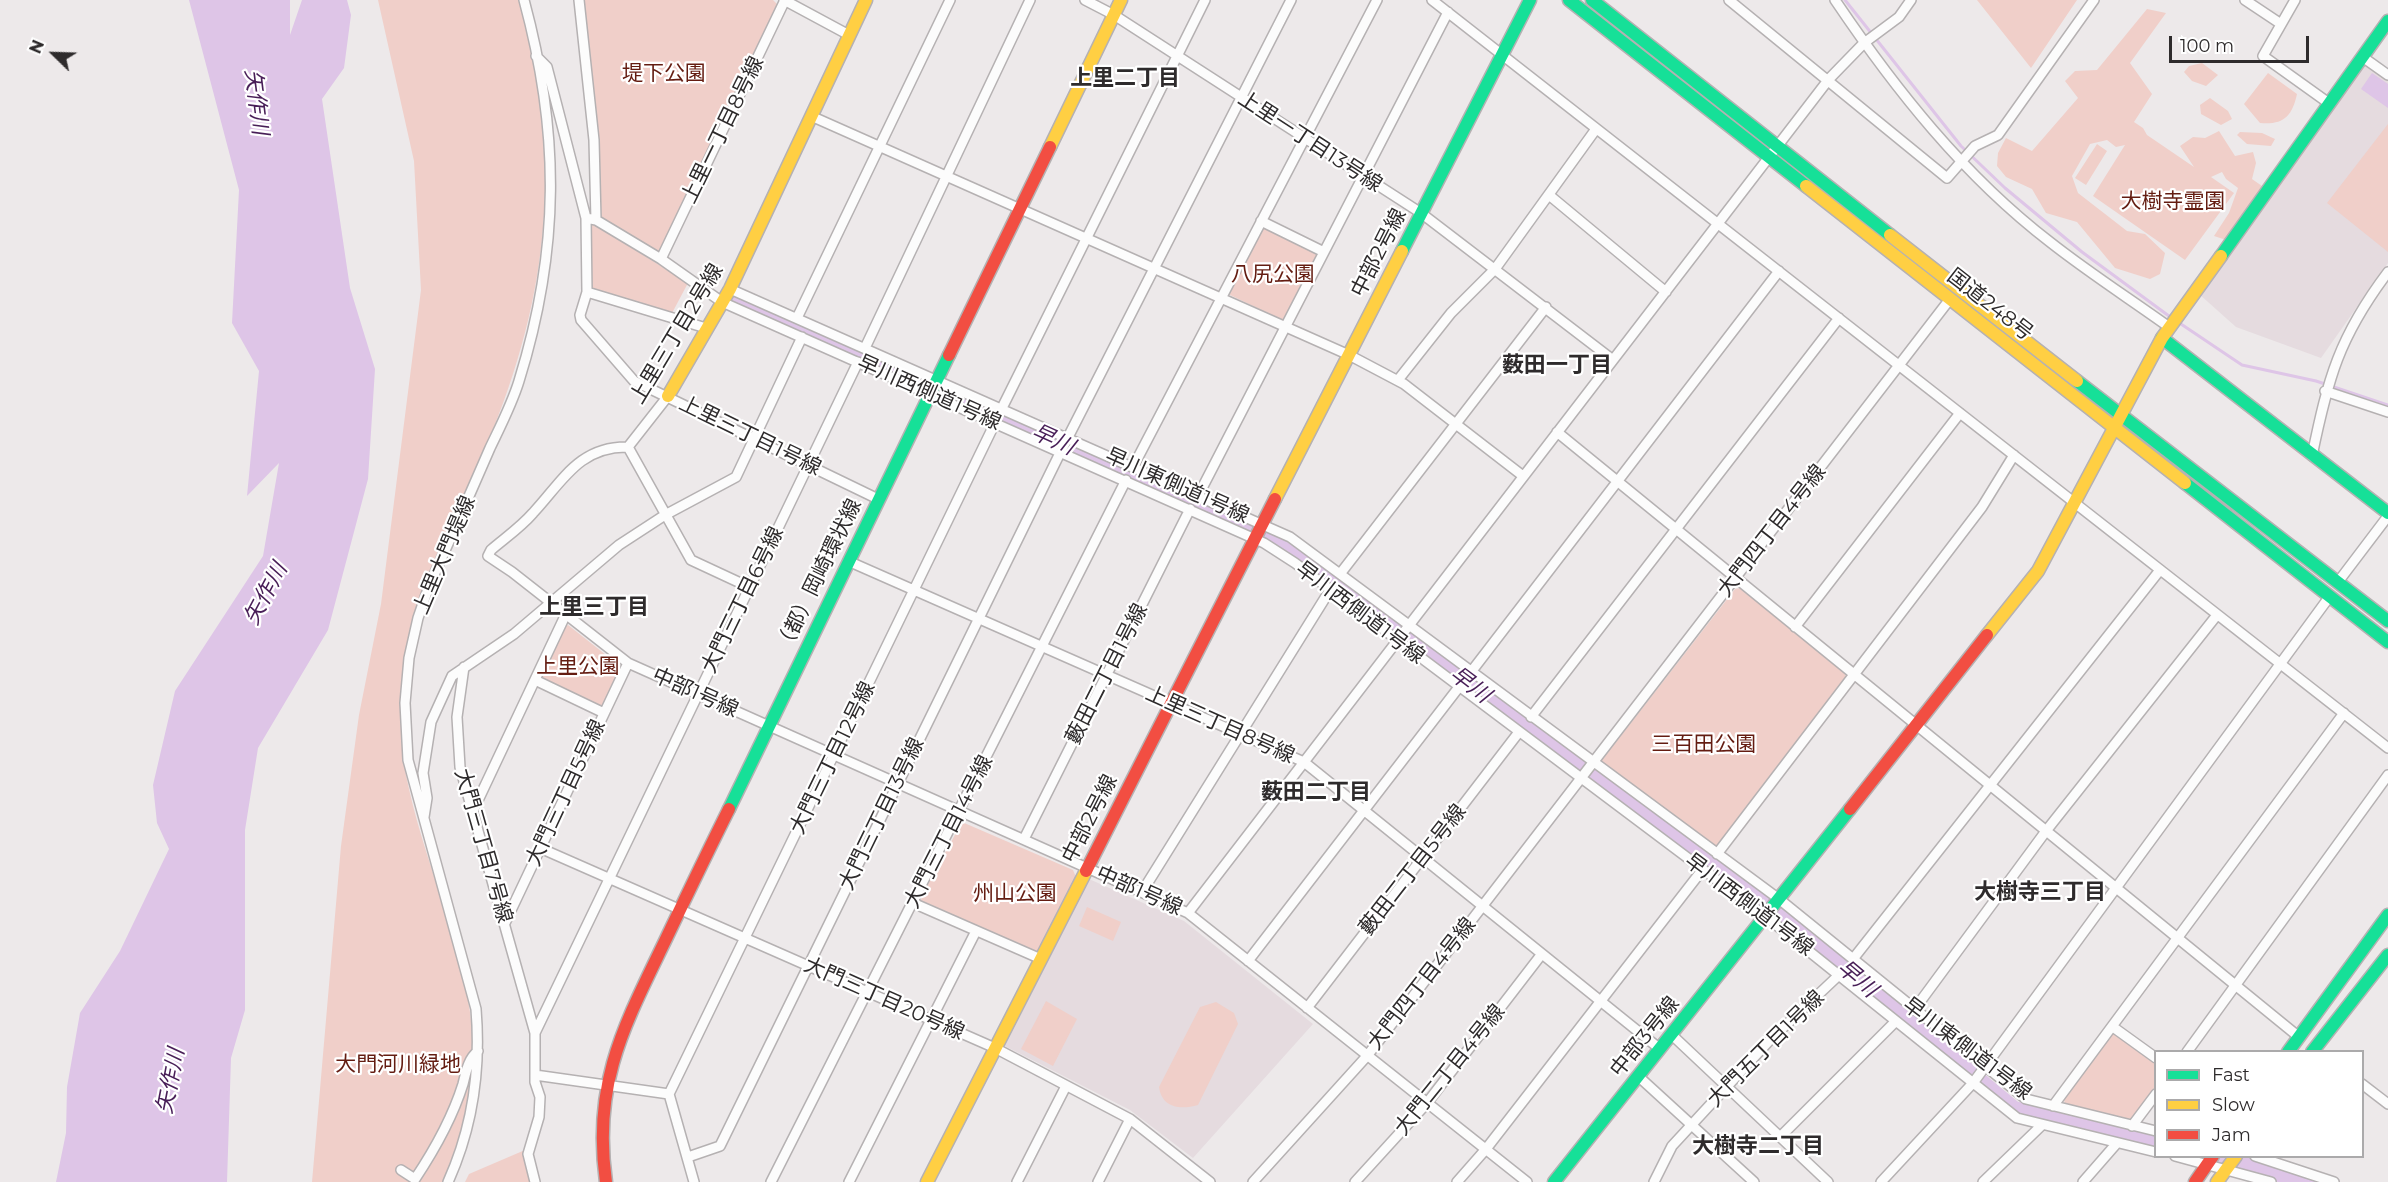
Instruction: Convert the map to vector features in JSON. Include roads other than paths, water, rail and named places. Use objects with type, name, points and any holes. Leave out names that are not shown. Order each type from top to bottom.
[{"type":"main road","name":"上里三丁目2号線","points":[[668,396],[730,289],[866,0]]},
{"type":"main road","name":"（都）岡崎環状線","points":[[606,1182],[602,1140],[606,1084],[622,1029],[1121,0]]},
{"type":"main road","name":"中部2号線","points":[[927,1182],[1530,0]]},
{"type":"main road","name":"国道248号","points":[[1569,0],[2388,642]]},
{"type":"main road","name":"国道248号","points":[[1592,0],[2388,621]]},
{"type":"main road","name":"中部3号線","points":[[1554,1182],[2038,571],[2169,327],[2364,58],[2388,21]]},
{"type":"main road","points":[[2162,338],[2388,515]]},
{"type":"main road","points":[[2289,1050],[2388,915]]},
{"type":"main road","points":[[2316,1050],[2388,955]]},
{"type":"main road","points":[[2217,1182],[2234,1158]]},
{"type":"main road","points":[[2195,1182],[2211,1160]]},
{"type":"street","name":"上里大門堤線","points":[[448,1182],[468,1131],[478,1051],[473,998],[408,760],[405,703],[409,658],[418,618],[429,586],[518,384],[544,277],[550,219],[552,164],[546,100],[524,0]]},
{"type":"street","points":[[579,0],[594,140],[587,292],[706,328]]},
{"type":"street","points":[[785,0],[849,35]]},
{"type":"street","name":"上里一丁目8号線","points":[[662,260],[785,0]]},
{"type":"street","points":[[797,318],[950,0]]},
{"type":"street","points":[[865,348],[1030,0]]},
{"type":"street","name":"上里一丁目13号線","points":[[1085,0],[1114,15],[1421,213],[1613,360]]},
{"type":"street","points":[[1002,408],[1205,0]]},
{"type":"street","name":"大門三丁目13号線","points":[[688,1157],[720,1146],[1067,438],[1291,0]]},
{"type":"street","points":[[1133,467],[1377,0]]},
{"type":"street","points":[[1432,0],[2388,748]]},
{"type":"street","points":[[1729,0],[1829,79],[1947,178],[1975,146],[1998,135],[2094,0]]},
{"type":"street","points":[[1835,0],[1864,43],[1932,132],[1961,161],[2049,242],[2169,327]]},
{"type":"street","points":[[1188,913],[1829,79],[1864,43],[1899,17],[1911,0]]},
{"type":"street","points":[[2245,0],[2281,24]]},
{"type":"street","points":[[2295,0],[2263,56],[2330,104]]},
{"type":"street","points":[[1198,496],[1448,12]]},
{"type":"street","points":[[536,56],[547,67],[591,219]]},
{"type":"street","points":[[2364,58],[2388,75]]},
{"type":"street","points":[[811,116],[1349,355],[1398,380],[1523,476]]},
{"type":"street","points":[[1398,380],[1451,313],[1495,269],[1596,129]]},
{"type":"street","points":[[1549,195],[1666,292]]},
{"type":"street","name":"早川西側道1号線","points":[[591,219],[662,260],[722,302],[1255,539],[1330,590],[1765,916],[2017,1118],[2154,1152]]},
{"type":"street","points":[[1261,221],[1324,252]]},
{"type":"street","points":[[1593,763],[1471,672],[1779,271]]},
{"type":"street","points":[[2312,456],[2325,391],[2346,335],[2366,301],[2388,272]]},
{"type":"street","name":"早川東側道1号線","points":[[730,289],[1290,537],[1471,672]]},
{"type":"street","name":"上里三丁目1号線","points":[[587,292],[580,315],[581,320],[634,381],[878,499]]},
{"type":"street","name":"大門四丁目4号線","points":[[1253,1182],[1366,1056],[1950,299]]},
{"type":"street","points":[[1340,574],[1546,307]]},
{"type":"street","points":[[1532,717],[1839,318]]},
{"type":"street","points":[[423,819],[426,814],[427,798],[423,773],[431,722],[452,676],[514,634],[619,545],[665,515],[736,477],[802,337]]},
{"type":"street","name":"大門三丁目6号線","points":[[536,1033],[858,362]]},
{"type":"street","points":[[2325,391],[2388,412]]},
{"type":"street","name":"上里三丁目2号線","points":[[628,447],[668,396]]},
{"type":"street","points":[[1795,627],[1960,413]]},
{"type":"street","name":"大門三丁目12号線","points":[[669,1094],[995,423]]},
{"type":"street","points":[[1557,432],[2299,1037]]},
{"type":"street","points":[[550,603],[488,556],[490,550],[532,515],[574,464],[610,447],[628,447],[691,560],[749,587]]},
{"type":"street","points":[[1717,854],[1982,507],[2014,455]]},
{"type":"street","name":"大門三丁目14号線","points":[[771,1182],[1126,480]]},
{"type":"street","name":"藪田二丁目1号線","points":[[1023,839],[1190,509]]},
{"type":"street","points":[[2338,582],[2388,515]]},
{"type":"street","name":"上里三丁目8号線","points":[[848,561],[1304,762],[1660,1049]]},
{"type":"street","points":[[1853,959],[2160,570]]},
{"type":"street","points":[[1142,892],[1330,590]]},
{"type":"street","points":[[1881,1182],[1973,1083],[2330,596]]},
{"type":"street","name":"中部1号線","points":[[550,603],[628,663],[1188,913],[1527,1182]]},
{"type":"street","points":[[1914,1010],[2046,831],[2217,615]]},
{"type":"street","points":[[473,811],[565,616]]},
{"type":"street","name":"大門三丁目5号線","points":[[505,923],[628,663]]},
{"type":"street","name":"大門三丁目7号線","points":[[464,667],[458,717],[460,767],[536,1033],[535,1075],[540,1097],[538,1117],[528,1154],[535,1182]]},
{"type":"street","points":[[535,681],[604,713]]},
{"type":"street","points":[[1248,961],[1459,687]]},
{"type":"street","points":[[2053,1106],[2344,713]]},
{"type":"street","name":"藪田二丁目5号線","points":[[1307,1008],[1519,732]]},
{"type":"street","name":"早川東側道1号線","points":[[1593,763],[1779,899],[2026,1099],[2154,1131]]},
{"type":"street","points":[[2188,1050],[2388,775]]},
{"type":"street","name":"大門三丁目20号線","points":[[540,848],[995,1048],[1130,1119],[1210,1182]]},
{"type":"street","points":[[1457,1182],[1486,1149],[1702,869]]},
{"type":"street","points":[[913,903],[1041,959]]},
{"type":"street","points":[[849,1182],[976,931]]},
{"type":"street","name":"大門二丁目4号線","points":[[1355,1182],[1427,1103],[1541,955]]},
{"type":"street","name":"大門五丁目1号線","points":[[1654,1182],[1671,1146],[1727,1085],[1839,975]]},
{"type":"street","points":[[1781,1136],[1896,1021]]},
{"type":"street","points":[[2113,1026],[2154,1057]]},
{"type":"street","points":[[1672,1035],[1828,1182]]},
{"type":"street","points":[[401,1170],[415,1179],[433,1152],[458,1101],[469,1062],[478,1051]]},
{"type":"street","points":[[535,1075],[669,1094],[694,1182]]},
{"type":"street","points":[[1638,1076],[1754,1182]]},
{"type":"street","points":[[1017,1182],[1066,1086]]},
{"type":"street","points":[[2364,1086],[2388,1104]]},
{"type":"street","points":[[2132,1126],[2154,1097]]},
{"type":"street","points":[[1098,1182],[1130,1119]]},
{"type":"street","points":[[1983,1182],[2042,1125]]},
{"type":"street","points":[[2083,1182],[2117,1143]]},
{"type":"street","points":[[2193,1158],[2211,1160],[2226,1169],[2271,1182]]},
{"type":"street","points":[[2261,1158],[2334,1182]]},
{"type":"water","name":"矢作川","points":[[189,0],[290,0],[290,35],[302,0],[347,0],[351,15],[344,68],[322,99],[350,288],[375,369],[368,479],[328,630],[258,748],[245,830],[245,1010],[231,1058],[227,1182],[56,1182],[66,1133],[67,1087],[80,1013],[120,951],[169,849],[157,823],[153,785],[175,691],[263,556],[279,463],[247,496],[259,371],[232,323],[239,190]]},
{"type":"water","points":[[2372,73],[2388,84],[2388,108],[2361,89]]},
{"type":"waterway","points":[[1845,0],[1961,146],[2005,188],[2082,252],[2173,319]]},
{"type":"waterway","name":"早川","points":[[733,298],[1269,536],[1295,552],[1780,915],[2014,1109],[2154,1143]]},
{"type":"waterway","points":[[2178,322],[2242,365],[2316,381],[2388,405]]},
{"type":"waterway","name":"早川","points":[[2221,1158],[2308,1182]]},
{"type":"district","name":"上里二丁目","points":[[1125,79]]},
{"type":"district","name":"薮田一丁目","points":[[1557,366]]},
{"type":"district","name":"上里三丁目","points":[[594,608]]},
{"type":"district","name":"薮田二丁目","points":[[1316,793]]},
{"type":"district","name":"大樹寺三丁目","points":[[2040,893]]},
{"type":"district","name":"大樹寺二丁目","points":[[1758,1147]]},
{"type":"park label","name":"堤下公園","points":[[664,74]]},
{"type":"park label","name":"大樹寺霊園","points":[[2173,202]]},
{"type":"park label","name":"八尻公園","points":[[1273,275]]},
{"type":"park label","name":"上里公園","points":[[578,667]]},
{"type":"park label","name":"三百田公園","points":[[1704,745]]},
{"type":"park label","name":"州山公園","points":[[1015,894]]},
{"type":"park label","name":"大門河川緑地","points":[[398,1065]]}]
